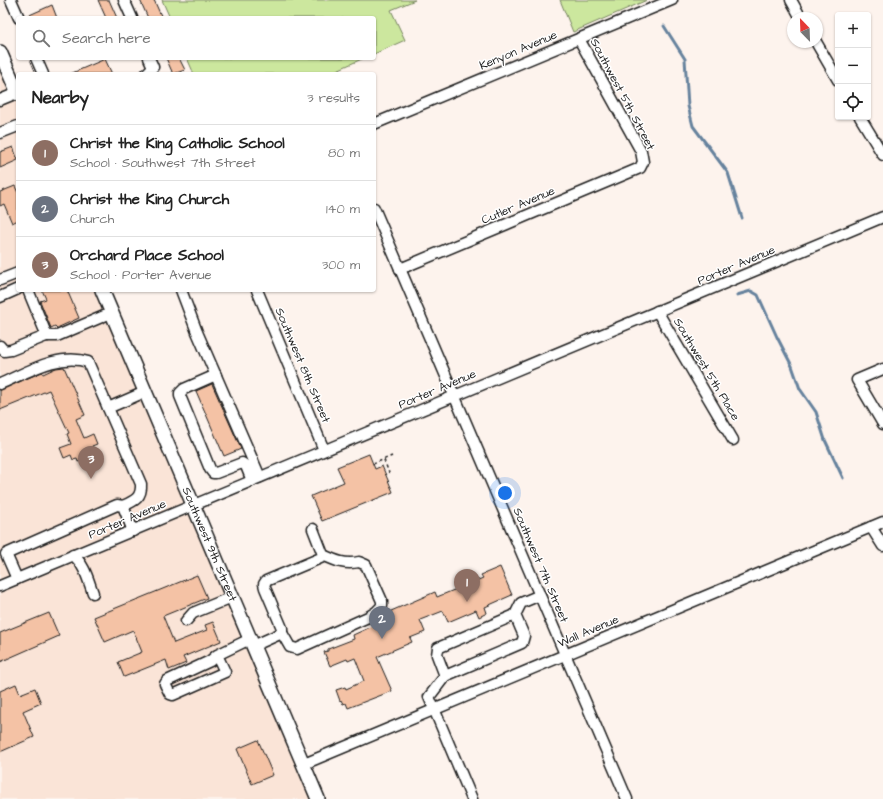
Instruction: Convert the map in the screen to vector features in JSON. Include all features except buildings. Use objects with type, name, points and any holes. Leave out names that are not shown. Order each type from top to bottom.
[{"type":"main road","points":[[0,52],[16,88]]},
{"type":"main road","name":"Southwest 9th Street","points":[[103,292],[318,799]]},
{"type":"street","points":[[11,0],[18,16]]},
{"type":"street","points":[[124,0],[131,16]]},
{"type":"street","name":"Kenyon Avenue","points":[[376,123],[672,0]]},
{"type":"street","points":[[791,0],[798,12]]},
{"type":"street","name":"Southwest 5th Street","points":[[579,39],[641,151],[643,162]]},
{"type":"street","points":[[819,48],[835,75]]},
{"type":"street","points":[[37,60],[42,72]]},
{"type":"street","points":[[148,72],[152,67],[150,60]]},
{"type":"street","points":[[0,100],[16,94]]},
{"type":"street","points":[[862,120],[883,155]]},
{"type":"street","points":[[0,133],[16,127]]},
{"type":"street","name":"Cutler Avenue","points":[[400,269],[640,168],[643,162]]},
{"type":"street","name":"Southwest 7th Street","points":[[376,213],[627,799]]},
{"type":"street","name":"Porter Avenue","points":[[0,586],[883,216]]},
{"type":"street","points":[[0,280],[16,276]]},
{"type":"street","points":[[0,297],[16,290]]},
{"type":"street","points":[[29,292],[47,336]]},
{"type":"street","points":[[182,292],[256,479]]},
{"type":"street","name":"Southwest 8th Street","points":[[258,292],[324,450]]},
{"type":"street","name":"Southwest 5th Place","points":[[657,311],[733,440]]},
{"type":"street","points":[[0,346],[4,351],[11,350],[47,336],[57,336],[111,313]]},
{"type":"street","points":[[0,384],[48,364],[79,358],[88,362],[141,484],[141,490],[136,500],[123,506],[117,505],[6,554],[17,579]]},
{"type":"street","points":[[883,369],[857,380],[883,424]]},
{"type":"street","points":[[216,375],[184,389],[180,393],[180,396],[210,470],[213,473],[216,473],[242,463],[256,479]]},
{"type":"street","points":[[108,408],[145,392]]},
{"type":"street","points":[[123,506],[133,531]]},
{"type":"street","name":"Wall Avenue","points":[[304,764],[883,522]]},
{"type":"street","points":[[871,527],[883,546]]},
{"type":"street","points":[[313,529],[323,555],[342,563],[351,564],[359,562],[366,566],[382,600],[382,606],[376,612],[297,649],[290,647],[282,633],[282,628],[264,584],[266,581],[319,559],[323,555]]},
{"type":"street","points":[[74,555],[84,568],[93,593]]},
{"type":"street","points":[[445,676],[437,655],[438,648],[515,615],[521,603],[540,595]]},
{"type":"street","points":[[186,621],[193,613],[232,597]]},
{"type":"street","points":[[472,799],[433,710],[429,697],[445,676],[522,643],[524,636],[515,615]]},
{"type":"street","points":[[217,655],[225,672],[173,695],[170,694],[166,684],[167,681],[210,661],[217,655],[282,633]]},
{"type":"path","points":[[373,464],[392,456]]},
{"type":"path","points":[[384,460],[389,472]]},
{"type":"shaded area","points":[[0,52],[16,89],[16,292],[103,292],[318,799],[0,799]]},
{"type":"green space","points":[[162,0],[415,0],[391,10],[405,40],[376,53],[376,16],[169,16]]},
{"type":"green space","points":[[560,0],[647,0],[573,32]]},
{"type":"green space","points":[[188,60],[360,60],[332,72],[193,72]]},
{"type":"waterway","points":[[664,26],[685,59],[688,106],[693,126],[728,173],[742,218]]},
{"type":"waterway","points":[[737,295],[751,291],[758,295],[792,366],[800,389],[816,412],[825,440],[843,478]]},
{"type":"place","name":"Orchard Place School","points":[[91,479]]},
{"type":"place","name":"Christ the King Catholic School","points":[[467,602]]},
{"type":"place","name":"Christ the King Church","points":[[382,639]]}]
